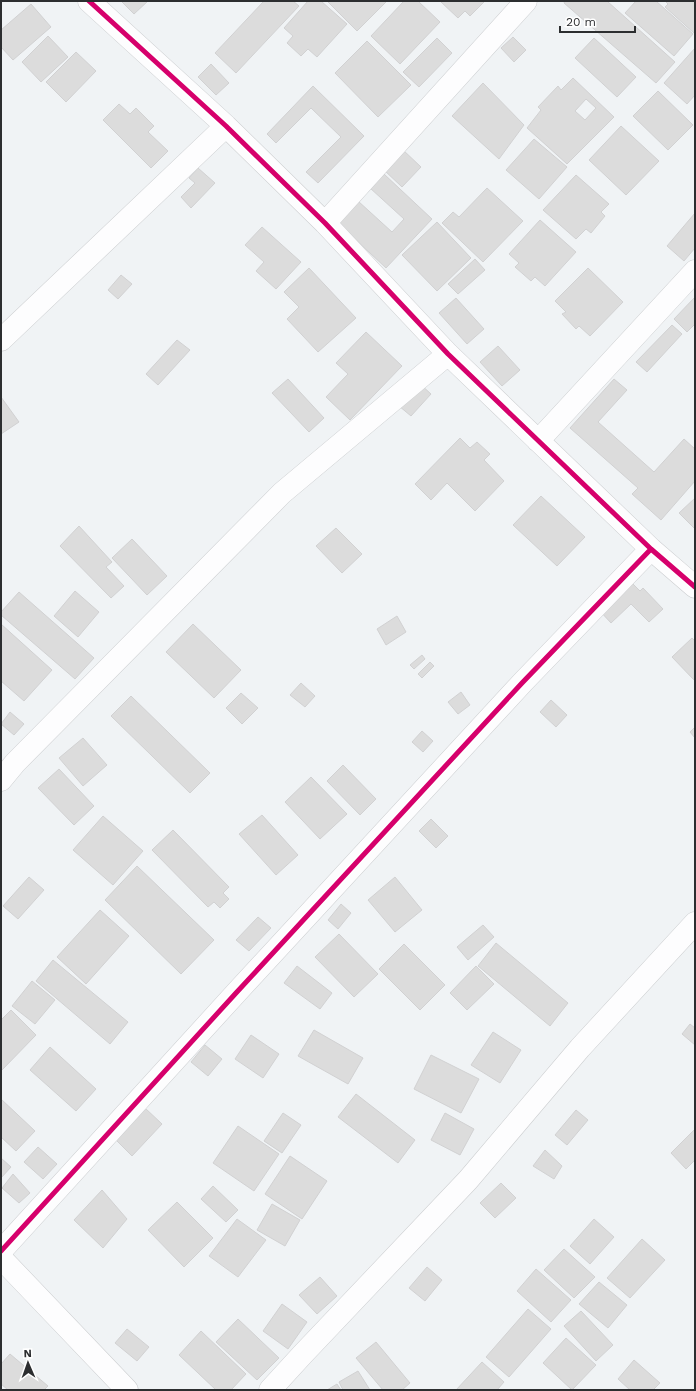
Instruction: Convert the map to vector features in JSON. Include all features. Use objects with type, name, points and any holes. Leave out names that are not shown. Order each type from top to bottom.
[{"type":"street","points":[[89,1],[226,126],[325,223],[448,354],[651,549],[695,588]]},
{"type":"street","points":[[325,223],[526,1]]},
{"type":"street","points":[[1,340],[226,126]]},
{"type":"street","points":[[538,441],[695,271]]},
{"type":"street","points":[[1,780],[15,763],[282,493],[448,354]]},
{"type":"street","points":[[1,1251],[522,683],[651,549]]},
{"type":"street","points":[[270,1390],[468,1180],[580,1048],[695,923]]},
{"type":"street","points":[[1,1258],[119,1387]]},
{"type":"building","points":[[121,1],[148,1],[134,14]]},
{"type":"building","points":[[264,1],[293,1],[299,6],[236,73],[215,53]]},
{"type":"building","points":[[308,1],[321,1],[347,24],[317,57],[308,49],[301,56],[287,43],[293,36],[284,28]]},
{"type":"building","points":[[327,1],[387,1],[357,31]]},
{"type":"building","points":[[404,1],[418,1],[440,22],[400,64],[371,36]]},
{"type":"building","points":[[440,1],[485,1],[470,16],[465,11],[458,18]]},
{"type":"building","points":[[565,1],[607,1],[675,62],[656,83],[564,3]]},
{"type":"building","points":[[636,1],[656,1],[693,34],[674,56],[625,13]]},
{"type":"building","points":[[665,1],[695,1],[695,34],[665,7],[668,4]]},
{"type":"building","points":[[31,4],[51,27],[13,60],[1,47],[1,30]]},
{"type":"building","points":[[48,36],[68,57],[41,82],[22,62]]},
{"type":"building","points":[[513,37],[526,50],[514,62],[501,48]]},
{"type":"building","points":[[437,38],[452,53],[419,87],[403,72]]},
{"type":"building","points":[[594,38],[636,77],[617,97],[575,58]]},
{"type":"building","points":[[367,41],[411,85],[378,117],[335,73]]},
{"type":"building","points":[[695,48],[695,95],[687,104],[664,83]]},
{"type":"building","points":[[76,52],[96,71],[66,102],[46,82]]},
{"type":"building","points":[[211,64],[229,83],[216,95],[198,77]]},
{"type":"building","points":[[573,78],[614,117],[567,164],[527,128],[541,110],[538,107],[558,86],[561,90]],"holes":[[[586,99],[596,108],[585,120],[575,111]]]},
{"type":"building","points":[[483,83],[524,125],[499,159],[452,116]]},
{"type":"building","points":[[313,86],[364,136],[318,183],[306,172],[341,137],[311,108],[276,143],[267,134]]},
{"type":"building","points":[[658,91],[693,125],[668,150],[633,116]]},
{"type":"building","points":[[119,104],[130,114],[136,108],[154,126],[148,132],[168,151],[151,168],[103,120]]},
{"type":"building","points":[[621,126],[659,161],[626,195],[589,160]]},
{"type":"building","points":[[534,139],[567,167],[539,199],[506,170]]},
{"type":"building","points":[[402,149],[421,167],[402,187],[384,170]]},
{"type":"building","points":[[198,168],[215,183],[191,208],[181,197],[195,183],[189,178]]},
{"type":"building","points":[[384,174],[432,219],[386,268],[338,223],[358,201],[392,232],[404,219],[370,188]]},
{"type":"building","points":[[576,175],[609,204],[601,212],[605,216],[591,233],[586,229],[576,239],[543,210]]},
{"type":"building","points":[[487,188],[523,221],[483,262],[442,223],[453,212],[459,217]]},
{"type":"building","points":[[695,213],[695,248],[684,261],[667,246]]},
{"type":"building","points":[[540,220],[576,252],[545,286],[535,277],[531,281],[515,267],[519,263],[509,254]]},
{"type":"building","points":[[437,222],[471,258],[437,291],[402,255]]},
{"type":"building","points":[[262,227],[301,262],[276,289],[256,271],[264,262],[245,245]]},
{"type":"building","points":[[475,259],[485,270],[458,294],[448,284]]},
{"type":"building","points":[[309,268],[356,318],[318,352],[287,319],[299,307],[284,292]]},
{"type":"building","points":[[588,268],[623,302],[590,336],[579,326],[576,329],[562,314],[566,312],[555,301]]},
{"type":"building","points":[[121,275],[132,284],[118,299],[108,290]]},
{"type":"building","points":[[695,297],[695,324],[687,332],[674,319]]},
{"type":"building","points":[[456,298],[484,329],[467,344],[439,313]]},
{"type":"building","points":[[672,325],[682,334],[647,372],[636,362]]},
{"type":"building","points":[[366,332],[402,366],[350,420],[326,397],[348,374],[336,363]]},
{"type":"building","points":[[177,340],[190,350],[158,385],[146,374]]},
{"type":"building","points":[[498,346],[520,370],[502,386],[480,362]]},
{"type":"building","points":[[288,379],[324,418],[309,432],[272,393]]},
{"type":"building","points":[[614,379],[627,390],[598,422],[654,472],[684,439],[695,449],[695,481],[661,520],[632,494],[638,488],[570,428]]},
{"type":"building","points":[[419,383],[431,394],[411,416],[399,406]]},
{"type":"building","points":[[1,397],[19,422],[1,434]]},
{"type":"building","points":[[460,438],[470,448],[477,442],[490,454],[484,460],[504,481],[475,511],[447,483],[431,500],[415,484]]},
{"type":"building","points":[[541,496],[585,537],[557,566],[513,525]]},
{"type":"building","points":[[695,498],[695,529],[679,513]]},
{"type":"building","points":[[79,526],[112,562],[106,567],[124,586],[111,598],[60,546]]},
{"type":"building","points":[[336,528],[362,554],[342,573],[316,546]]},
{"type":"building","points":[[132,539],[167,576],[147,595],[112,558]]},
{"type":"building","points":[[629,580],[640,591],[643,588],[663,609],[649,622],[631,604],[611,623],[599,610]]},
{"type":"building","points":[[75,591],[99,612],[78,637],[54,616]]},
{"type":"building","points":[[19,592],[94,658],[75,679],[1,615],[1,612]]},
{"type":"building","points":[[397,616],[406,632],[386,645],[377,629]]},
{"type":"building","points":[[1,624],[52,670],[24,701],[1,681]]},
{"type":"building","points":[[193,624],[241,670],[214,698],[166,652]]},
{"type":"building","points":[[692,638],[695,641],[694,680],[672,657]]},
{"type":"building","points":[[422,655],[425,659],[414,669],[410,665]]},
{"type":"building","points":[[430,662],[434,666],[422,678],[418,674]]},
{"type":"building","points":[[301,683],[315,696],[305,707],[290,695]]},
{"type":"building","points":[[461,692],[470,705],[458,714],[448,702]]},
{"type":"building","points":[[241,693],[258,708],[242,724],[226,708]]},
{"type":"building","points":[[131,696],[210,773],[190,793],[111,716]]},
{"type":"building","points":[[551,700],[567,715],[556,727],[540,712]]},
{"type":"building","points":[[10,712],[24,724],[14,735],[1,724]]},
{"type":"building","points":[[695,727],[695,738],[690,732]]},
{"type":"building","points":[[422,731],[433,741],[423,752],[412,742]]},
{"type":"building","points":[[83,738],[107,765],[83,786],[59,758]]},
{"type":"building","points":[[343,765],[376,799],[360,815],[327,781]]},
{"type":"building","points":[[59,769],[94,806],[74,825],[38,788]]},
{"type":"building","points":[[311,777],[347,814],[320,839],[285,802]]},
{"type":"building","points":[[262,815],[298,855],[276,875],[239,834]]},
{"type":"building","points":[[103,816],[143,851],[113,885],[73,850]]},
{"type":"building","points":[[431,819],[448,836],[436,848],[419,831]]},
{"type":"building","points":[[173,830],[229,887],[223,893],[229,899],[220,908],[214,902],[208,907],[152,850]]},
{"type":"building","points":[[137,866],[214,940],[181,974],[105,900]]},
{"type":"building","points":[[29,877],[44,890],[18,919],[3,906]]},
{"type":"building","points":[[395,877],[422,910],[395,932],[368,900]]},
{"type":"building","points":[[341,904],[351,913],[338,929],[328,920]]},
{"type":"building","points":[[100,910],[129,936],[86,984],[57,957]]},
{"type":"building","points":[[258,917],[271,928],[249,951],[236,940]]},
{"type":"building","points":[[483,925],[494,937],[468,960],[457,947]]},
{"type":"building","points":[[339,934],[378,974],[354,997],[315,957]]},
{"type":"building","points":[[496,943],[568,1003],[550,1026],[478,966]]},
{"type":"building","points":[[404,944],[445,985],[420,1010],[379,969]]},
{"type":"building","points":[[53,960],[128,1022],[110,1044],[36,981]]},
{"type":"building","points":[[297,966],[332,993],[320,1009],[284,983]]},
{"type":"building","points":[[476,966],[494,984],[467,1010],[450,993]]},
{"type":"building","points":[[32,981],[55,1000],[35,1024],[12,1006]]},
{"type":"building","points":[[11,1010],[36,1035],[1,1071],[1,1020]]},
{"type":"building","points":[[690,1024],[695,1028],[695,1045],[682,1034]]},
{"type":"building","points":[[314,1030],[363,1058],[348,1084],[298,1056]]},
{"type":"building","points":[[493,1032],[521,1050],[500,1083],[471,1065]]},
{"type":"building","points":[[251,1035],[279,1054],[263,1078],[235,1059]]},
{"type":"building","points":[[205,1045],[222,1059],[208,1076],[191,1062]]},
{"type":"building","points":[[50,1047],[96,1089],[76,1111],[30,1070]]},
{"type":"building","points":[[431,1055],[479,1079],[461,1113],[414,1089]]},
{"type":"building","points":[[356,1094],[415,1140],[398,1163],[338,1117]]},
{"type":"building","points":[[1,1099],[35,1131],[16,1151],[1,1137]]},
{"type":"building","points":[[145,1108],[162,1124],[132,1156],[116,1140]]},
{"type":"building","points":[[576,1110],[588,1120],[567,1145],[555,1135]]},
{"type":"building","points":[[283,1113],[301,1125],[282,1153],[264,1141]]},
{"type":"building","points":[[445,1113],[474,1129],[460,1155],[431,1140]]},
{"type":"building","points":[[238,1126],[279,1154],[254,1191],[213,1163]]},
{"type":"building","points":[[695,1129],[695,1160],[686,1169],[671,1153]]},
{"type":"building","points":[[38,1147],[57,1164],[43,1179],[24,1162]]},
{"type":"building","points":[[545,1150],[562,1166],[554,1179],[533,1166]]},
{"type":"building","points":[[290,1156],[327,1181],[302,1219],[265,1194]]},
{"type":"building","points":[[1,1158],[11,1167],[1,1178]]},
{"type":"building","points":[[13,1174],[30,1193],[19,1203],[2,1188]]},
{"type":"building","points":[[501,1183],[516,1198],[495,1218],[480,1203]]},
{"type":"building","points":[[213,1186],[238,1210],[226,1222],[201,1199]]},
{"type":"building","points":[[102,1190],[127,1219],[103,1248],[74,1220]]},
{"type":"building","points":[[177,1202],[213,1238],[184,1267],[148,1230]]},
{"type":"building","points":[[272,1204],[300,1220],[285,1246],[257,1230]]},
{"type":"building","points":[[237,1219],[266,1240],[238,1277],[209,1256]]},
{"type":"building","points":[[594,1219],[614,1237],[590,1264],[570,1246]]},
{"type":"building","points":[[642,1239],[665,1260],[630,1298],[607,1278]]},
{"type":"building","points":[[564,1249],[595,1277],[574,1298],[544,1270]]},
{"type":"building","points":[[427,1267],[442,1280],[425,1301],[409,1288]]},
{"type":"building","points":[[536,1269],[571,1300],[551,1322],[517,1291]]},
{"type":"building","points":[[320,1277],[337,1296],[317,1314],[299,1295]]},
{"type":"building","points":[[599,1282],[627,1305],[608,1328],[579,1304]]},
{"type":"building","points":[[282,1304],[307,1322],[288,1349],[263,1331]]},
{"type":"building","points":[[528,1309],[551,1329],[509,1377],[486,1357]]},
{"type":"building","points":[[581,1311],[613,1345],[596,1361],[564,1326]]},
{"type":"building","points":[[238,1319],[279,1358],[257,1380],[216,1342]]},
{"type":"building","points":[[127,1329],[149,1347],[137,1361],[115,1343]]},
{"type":"building","points":[[201,1331],[246,1374],[231,1390],[216,1390],[179,1355]]},
{"type":"building","points":[[566,1338],[596,1365],[572,1390],[543,1363]]},
{"type":"building","points":[[376,1342],[410,1383],[402,1390],[383,1390],[356,1358]]},
{"type":"building","points":[[10,1354],[48,1386],[44,1390],[8,1390],[1,1384],[1,1364]]},
{"type":"building","points":[[634,1360],[660,1383],[653,1390],[630,1390],[618,1379]]},
{"type":"building","points":[[482,1362],[504,1382],[497,1390],[456,1390]]},
{"type":"building","points":[[358,1371],[370,1390],[343,1390],[339,1382]]},
{"type":"building","points":[[337,1384],[341,1390],[327,1390]]},
{"type":"cycle path","points":[[89,1],[226,126],[325,223],[448,354],[651,549],[695,587]]},
{"type":"cycle path","points":[[1,1251],[236,993],[522,683],[651,549]]}]
